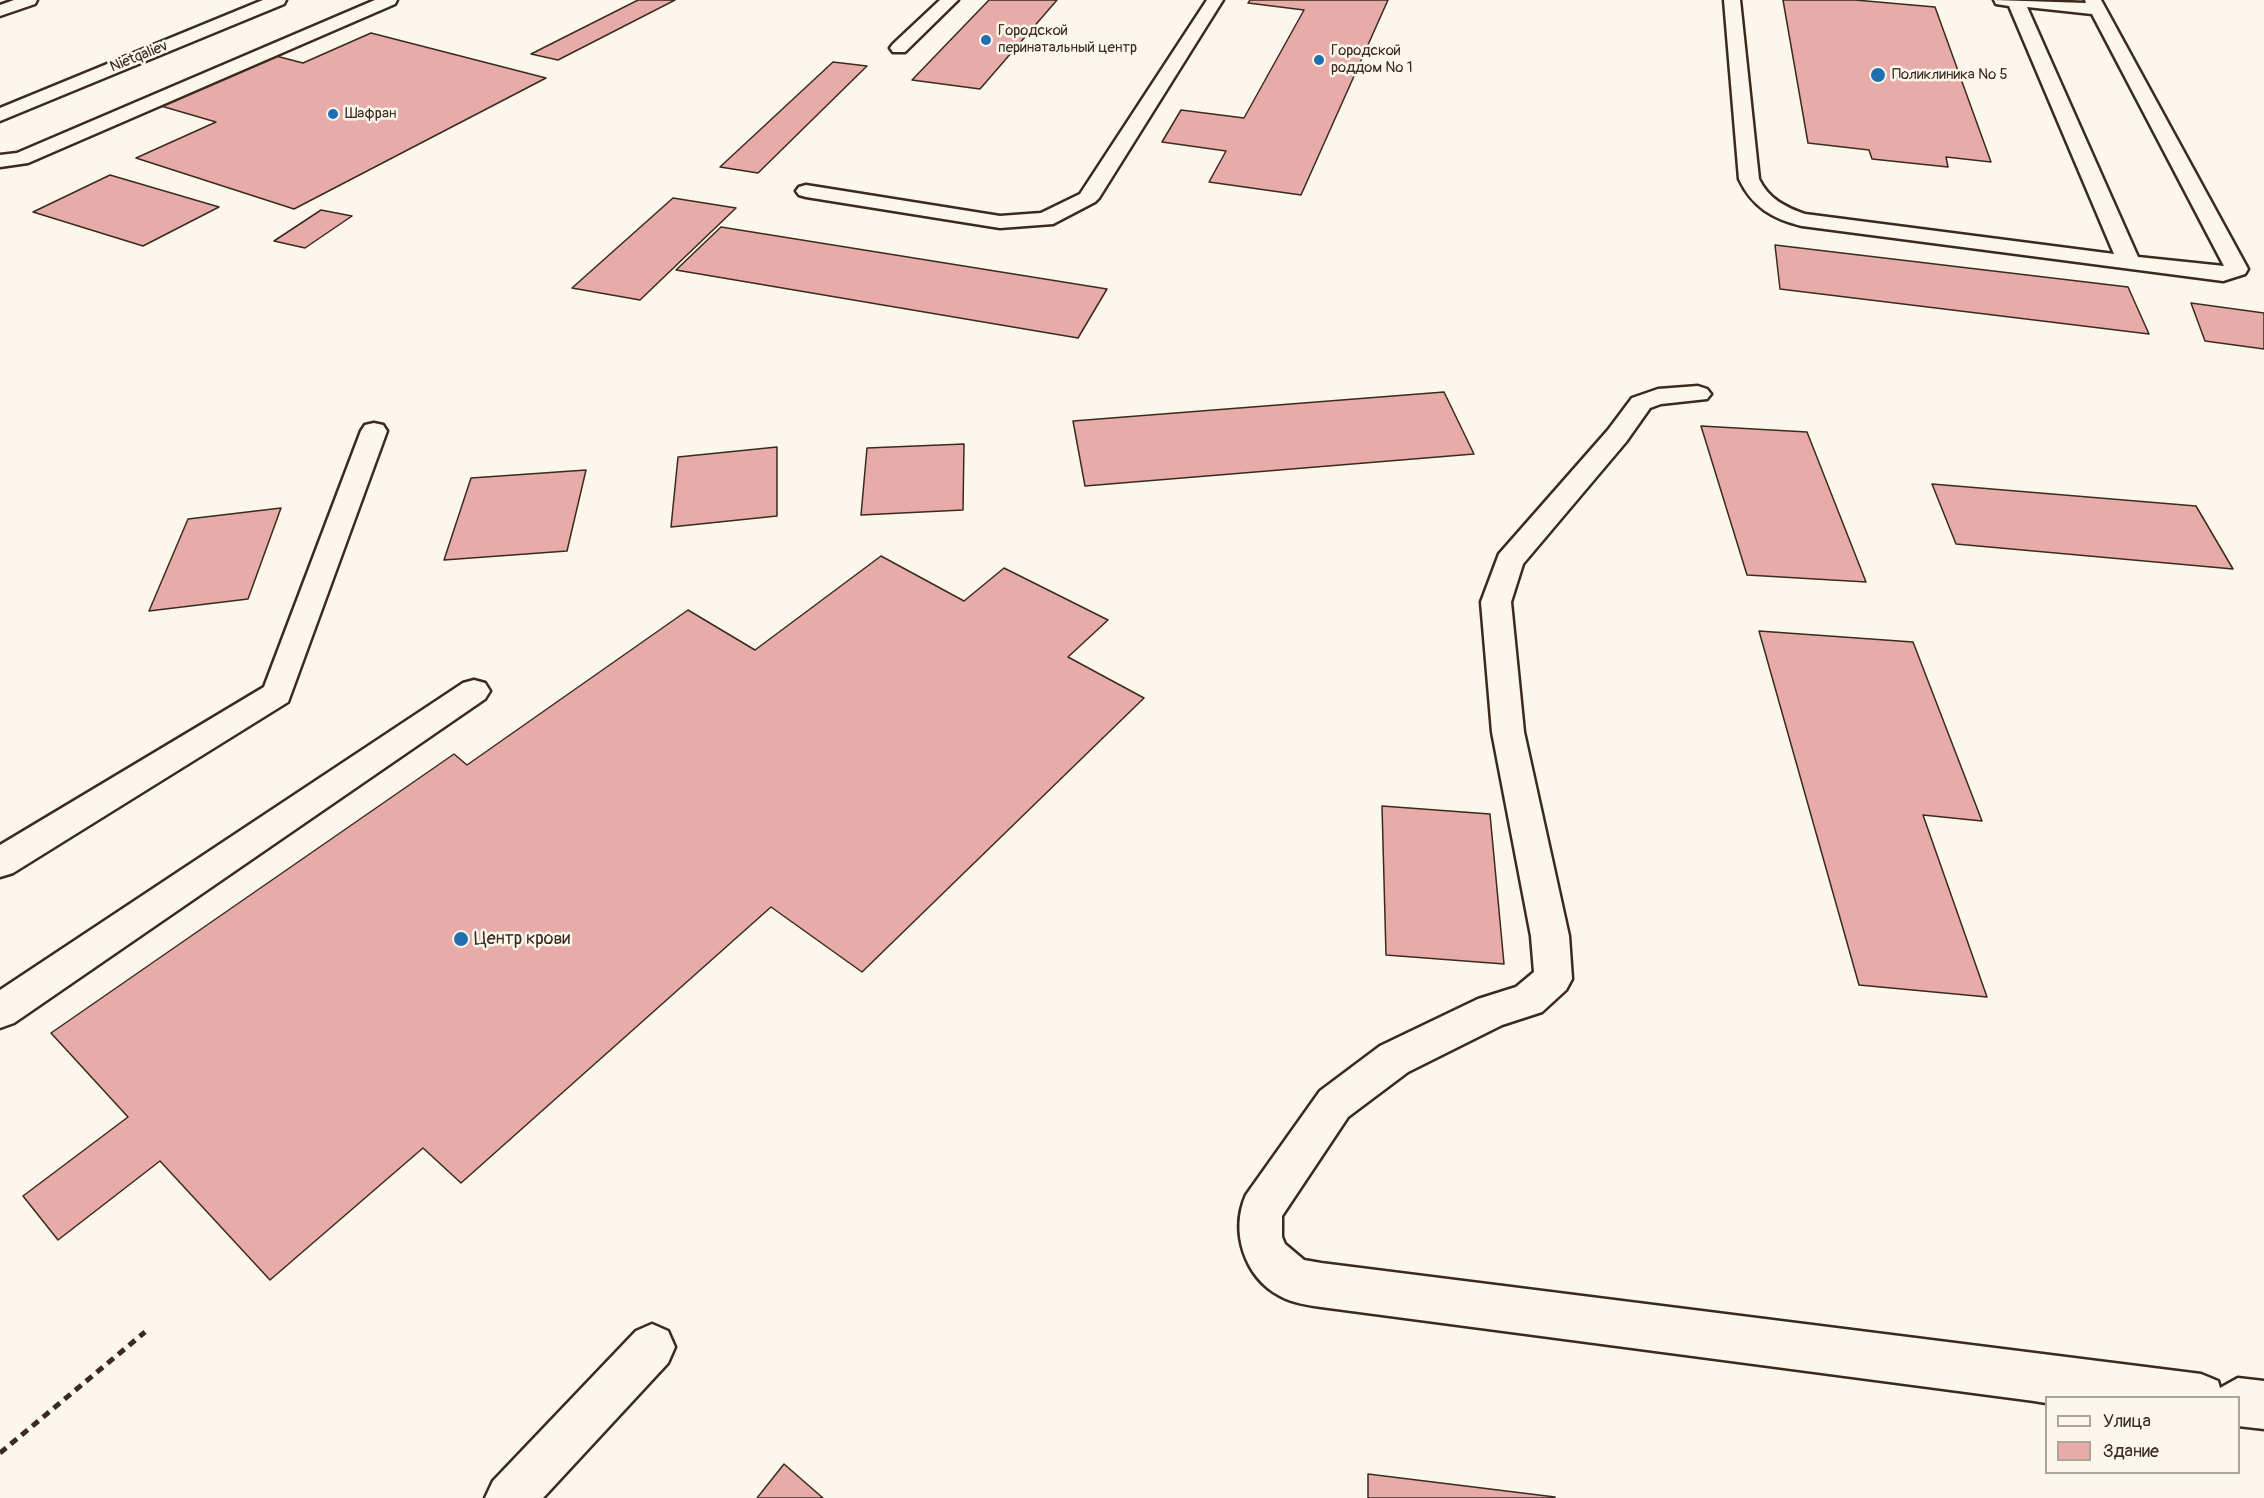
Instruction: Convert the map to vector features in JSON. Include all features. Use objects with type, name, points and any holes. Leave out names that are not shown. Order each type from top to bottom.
[{"type":"street","points":[[0,11],[29,0]]},
{"type":"street","name":"Nietqaliev","points":[[0,115],[278,0]]},
{"type":"street","points":[[0,161],[21,159],[389,0]]},
{"type":"street","points":[[899,48],[950,0]]},
{"type":"street","points":[[806,191],[1000,222],[1045,219],[1088,198],[1215,0]]},
{"type":"street","points":[[1732,0],[1749,179],[1756,195],[1774,211],[1802,220],[2128,263],[2223,274],[2237,269],[2096,4],[2011,0],[2128,263]]},
{"type":"street","points":[[1698,394],[1659,397],[1641,403],[1617,436],[1509,561],[1496,602],[1508,732],[1550,936],[1553,979],[1528,1000],[1492,1011],[1394,1059],[1334,1104],[1261,1210],[1260,1237],[1269,1258],[1294,1280],[1321,1285],[2184,1396]]},
{"type":"street","points":[[0,863],[277,694],[374,431]]},
{"type":"street","points":[[0,1011],[474,691]]},
{"type":"street","points":[[510,1498],[652,1347]]},
{"type":"street","points":[[2240,1402],[2264,1405]]},
{"type":"path","points":[[0,1453],[145,1332]]},
{"type":"building","points":[[638,0],[675,0],[558,60],[531,54]]},
{"type":"building","name":"Городской перинатальный центр","points":[[989,0],[1057,0],[980,89],[912,80]]},
{"type":"building","name":"Городской роддом № 1","points":[[1250,0],[1388,0],[1301,195],[1209,182],[1226,151],[1162,142],[1181,110],[1244,118],[1304,10],[1248,3]]},
{"type":"building","name":"Поликлиника № 5","points":[[1783,0],[1855,0],[1935,7],[1991,162],[1946,157],[1948,167],[1872,159],[1869,150],[1808,143]]},
{"type":"building","name":"Шафран","points":[[371,33],[546,78],[294,209],[136,158],[216,122],[161,106],[276,56],[303,63]]},
{"type":"building","points":[[833,62],[867,66],[758,173],[720,167]]},
{"type":"building","points":[[110,175],[219,207],[143,246],[33,212]]},
{"type":"building","points":[[673,198],[736,208],[640,300],[572,288]]},
{"type":"building","points":[[321,210],[352,216],[305,248],[274,241]]},
{"type":"building","points":[[721,227],[1107,289],[1078,338],[676,270]]},
{"type":"building","points":[[1775,245],[2128,287],[2149,334],[1780,289]]},
{"type":"building","points":[[2191,303],[2264,313],[2264,349],[2205,341]]},
{"type":"building","points":[[1444,392],[1474,454],[1085,486],[1073,421]]},
{"type":"building","points":[[1701,426],[1807,432],[1866,582],[1747,575]]},
{"type":"building","points":[[964,444],[963,510],[861,515],[867,448]]},
{"type":"building","points":[[777,447],[777,516],[671,527],[678,457]]},
{"type":"building","points":[[586,470],[567,551],[444,560],[471,478]]},
{"type":"building","points":[[1932,484],[2196,506],[2233,569],[1956,544]]},
{"type":"building","points":[[281,508],[248,599],[149,611],[188,519]]},
{"type":"building","name":"Центр крови","points":[[881,556],[964,601],[1004,568],[1108,620],[1068,657],[1144,698],[862,972],[771,907],[461,1183],[423,1148],[270,1280],[160,1161],[58,1240],[23,1196],[128,1117],[51,1033],[454,754],[467,765],[688,610],[755,650]]},
{"type":"building","points":[[1759,631],[1913,642],[1982,821],[1923,815],[1987,997],[1859,985]]},
{"type":"building","points":[[1382,806],[1490,814],[1504,964],[1386,955]]},
{"type":"building","points":[[784,1464],[823,1498],[757,1498]]},
{"type":"building","points":[[1368,1474],[1555,1497],[1555,1498],[1368,1498]]},
{"type":"place","name":"Городской перинатальный центр","points":[[986,40]]},
{"type":"place","name":"Городской роддом № 1","points":[[1319,60]]},
{"type":"place","name":"Поликлиника № 5","points":[[1878,75]]},
{"type":"place","name":"Шафран","points":[[333,114]]},
{"type":"place","name":"Центр крови","points":[[461,939]]}]
